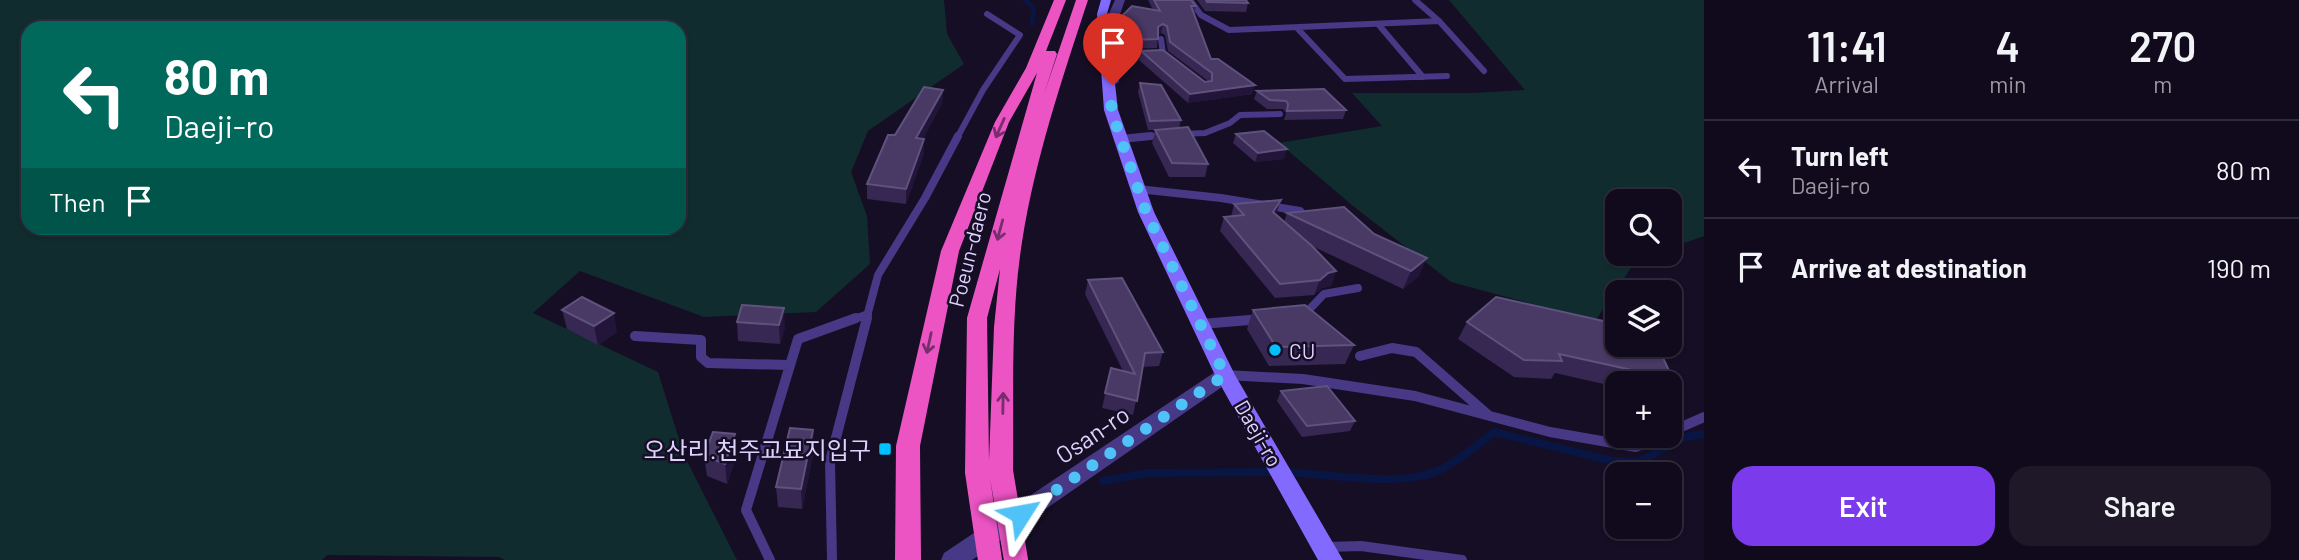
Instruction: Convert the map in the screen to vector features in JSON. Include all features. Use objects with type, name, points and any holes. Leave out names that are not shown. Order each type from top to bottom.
[{"type":"highway","name":"Poeun-daero","points":[[1016,560],[989,471],[1013,243],[1025,190],[1082,0]]},
{"type":"highway","name":"Poeun-daero","points":[[990,560],[989,471],[977,318],[1062,7]]},
{"type":"highway","points":[[908,560],[908,446],[950,251],[1002,122],[1033,68],[1062,7]]},
{"type":"highway","points":[[1033,68],[1051,52]]},
{"type":"main road","name":"Daeji-ro","points":[[1106,0],[1102,14],[1111,110],[1146,212],[1225,375],[1327,553]]},
{"type":"street","name":"Daeji-ro","points":[[1111,110],[1112,20],[1120,0]]},
{"type":"street","name":"Osan-ro","points":[[953,560],[1225,375]]},
{"type":"lane","points":[[1190,0],[1193,8],[1211,22],[1229,30],[1439,21]]},
{"type":"lane","points":[[1415,0],[1439,21],[1484,71]]},
{"type":"lane","points":[[832,560],[830,461],[878,275],[925,198],[983,90],[1020,35],[987,13]]},
{"type":"lane","points":[[1378,24],[1423,77]]},
{"type":"lane","points":[[1297,28],[1345,79],[1447,76]]},
{"type":"lane","points":[[1161,39],[1163,54]]},
{"type":"lane","points":[[1112,49],[1128,55],[1163,54],[1174,62]]},
{"type":"lane","points":[[1121,139],[1205,133],[1230,123],[1240,115],[1280,114]]},
{"type":"lane","points":[[1138,189],[1221,198],[1300,211]]},
{"type":"lane","points":[[1293,317],[1303,317],[1324,294],[1358,288]]},
{"type":"lane","points":[[770,560],[746,510],[798,339],[868,314]]},
{"type":"lane","points":[[1201,324],[1269,319]]},
{"type":"lane","points":[[635,336],[701,340],[701,357],[708,363],[789,365]]},
{"type":"lane","points":[[1360,356],[1392,348],[1416,352],[1488,415]]},
{"type":"lane","points":[[1225,375],[1303,379],[1403,394],[1550,432],[1605,442]]},
{"type":"lane","points":[[1682,426],[1704,416]]},
{"type":"lane","points":[[1327,553],[1361,547],[1462,560]]},
{"type":"green space","points":[[0,0],[944,0],[947,34],[964,64],[868,131],[851,172],[867,216],[870,264],[816,312],[704,317],[580,271],[533,313],[658,372],[684,455],[737,560],[505,560],[499,557],[327,555],[322,560],[0,560]]},
{"type":"green space","points":[[1449,0],[1704,0],[1704,236],[1682,244],[1682,189],[1605,189],[1605,266],[1632,266],[1623,280],[1605,280],[1605,306],[1595,321],[1451,282],[1353,206],[1279,143],[1382,126],[1352,93],[1474,93],[1525,90]]},
{"type":"building","points":[[1154,0],[1191,0],[1196,6],[1191,6],[1211,59],[1218,59],[1255,85],[1190,94],[1141,51],[1163,50],[1205,82],[1212,81],[1212,73],[1170,42],[1167,26],[1163,24],[1158,27],[1158,39],[1131,40],[1123,36],[1122,16],[1132,6],[1160,11]]},
{"type":"building","points":[[1206,0],[1246,0],[1248,3],[1207,2]]},
{"type":"building","points":[[1140,83],[1161,85],[1181,120],[1150,121]]},
{"type":"building","points":[[924,87],[943,90],[916,138],[924,139],[906,189],[867,184],[888,135],[895,135]]},
{"type":"building","points":[[1324,89],[1346,110],[1287,111],[1286,101],[1270,100],[1257,91]]},
{"type":"building","points":[[1188,127],[1208,164],[1172,163],[1155,130]]},
{"type":"building","points":[[1264,131],[1287,149],[1258,153],[1236,134]]},
{"type":"building","points":[[1281,200],[1273,212],[1336,271],[1328,273],[1320,280],[1280,284],[1224,217],[1244,215],[1234,204]]},
{"type":"building","points":[[1344,207],[1374,234],[1427,258],[1411,271],[1287,213]]},
{"type":"building","points":[[1122,278],[1163,352],[1145,353],[1137,401],[1105,393],[1111,368],[1135,374],[1088,280]]},
{"type":"building","points":[[582,297],[614,313],[594,326],[562,310]]},
{"type":"building","points":[[1496,297],[1605,321],[1605,357],[1663,357],[1669,371],[1637,371],[1559,354],[1562,361],[1524,360],[1467,322]]},
{"type":"building","points":[[742,305],[784,308],[779,325],[737,322]]},
{"type":"building","points":[[1305,305],[1354,345],[1276,347],[1253,310]]},
{"type":"building","points":[[1327,386],[1355,421],[1307,426],[1281,391]]},
{"type":"building","points":[[790,428],[813,430],[801,489],[776,487]]},
{"type":"building","points":[[713,432],[735,434],[725,464],[704,456]]},
{"type":"waterway","points":[[1025,0],[1034,8],[1032,24]]},
{"type":"waterway","points":[[1285,472],[1375,479],[1410,478],[1434,472],[1453,463],[1494,432],[1612,461],[1639,462],[1685,437],[1704,434]]},
{"type":"waterway","points":[[1103,481],[1147,473],[1274,472]]},
{"type":"place","name":"CU","points":[[1275,350]]},
{"type":"place","name":"오산리.천주교묘지입구","points":[[885,449]]},
{"type":"route","points":[[1021,514],[1225,375],[1146,212],[1111,110],[1113,85]]}]
